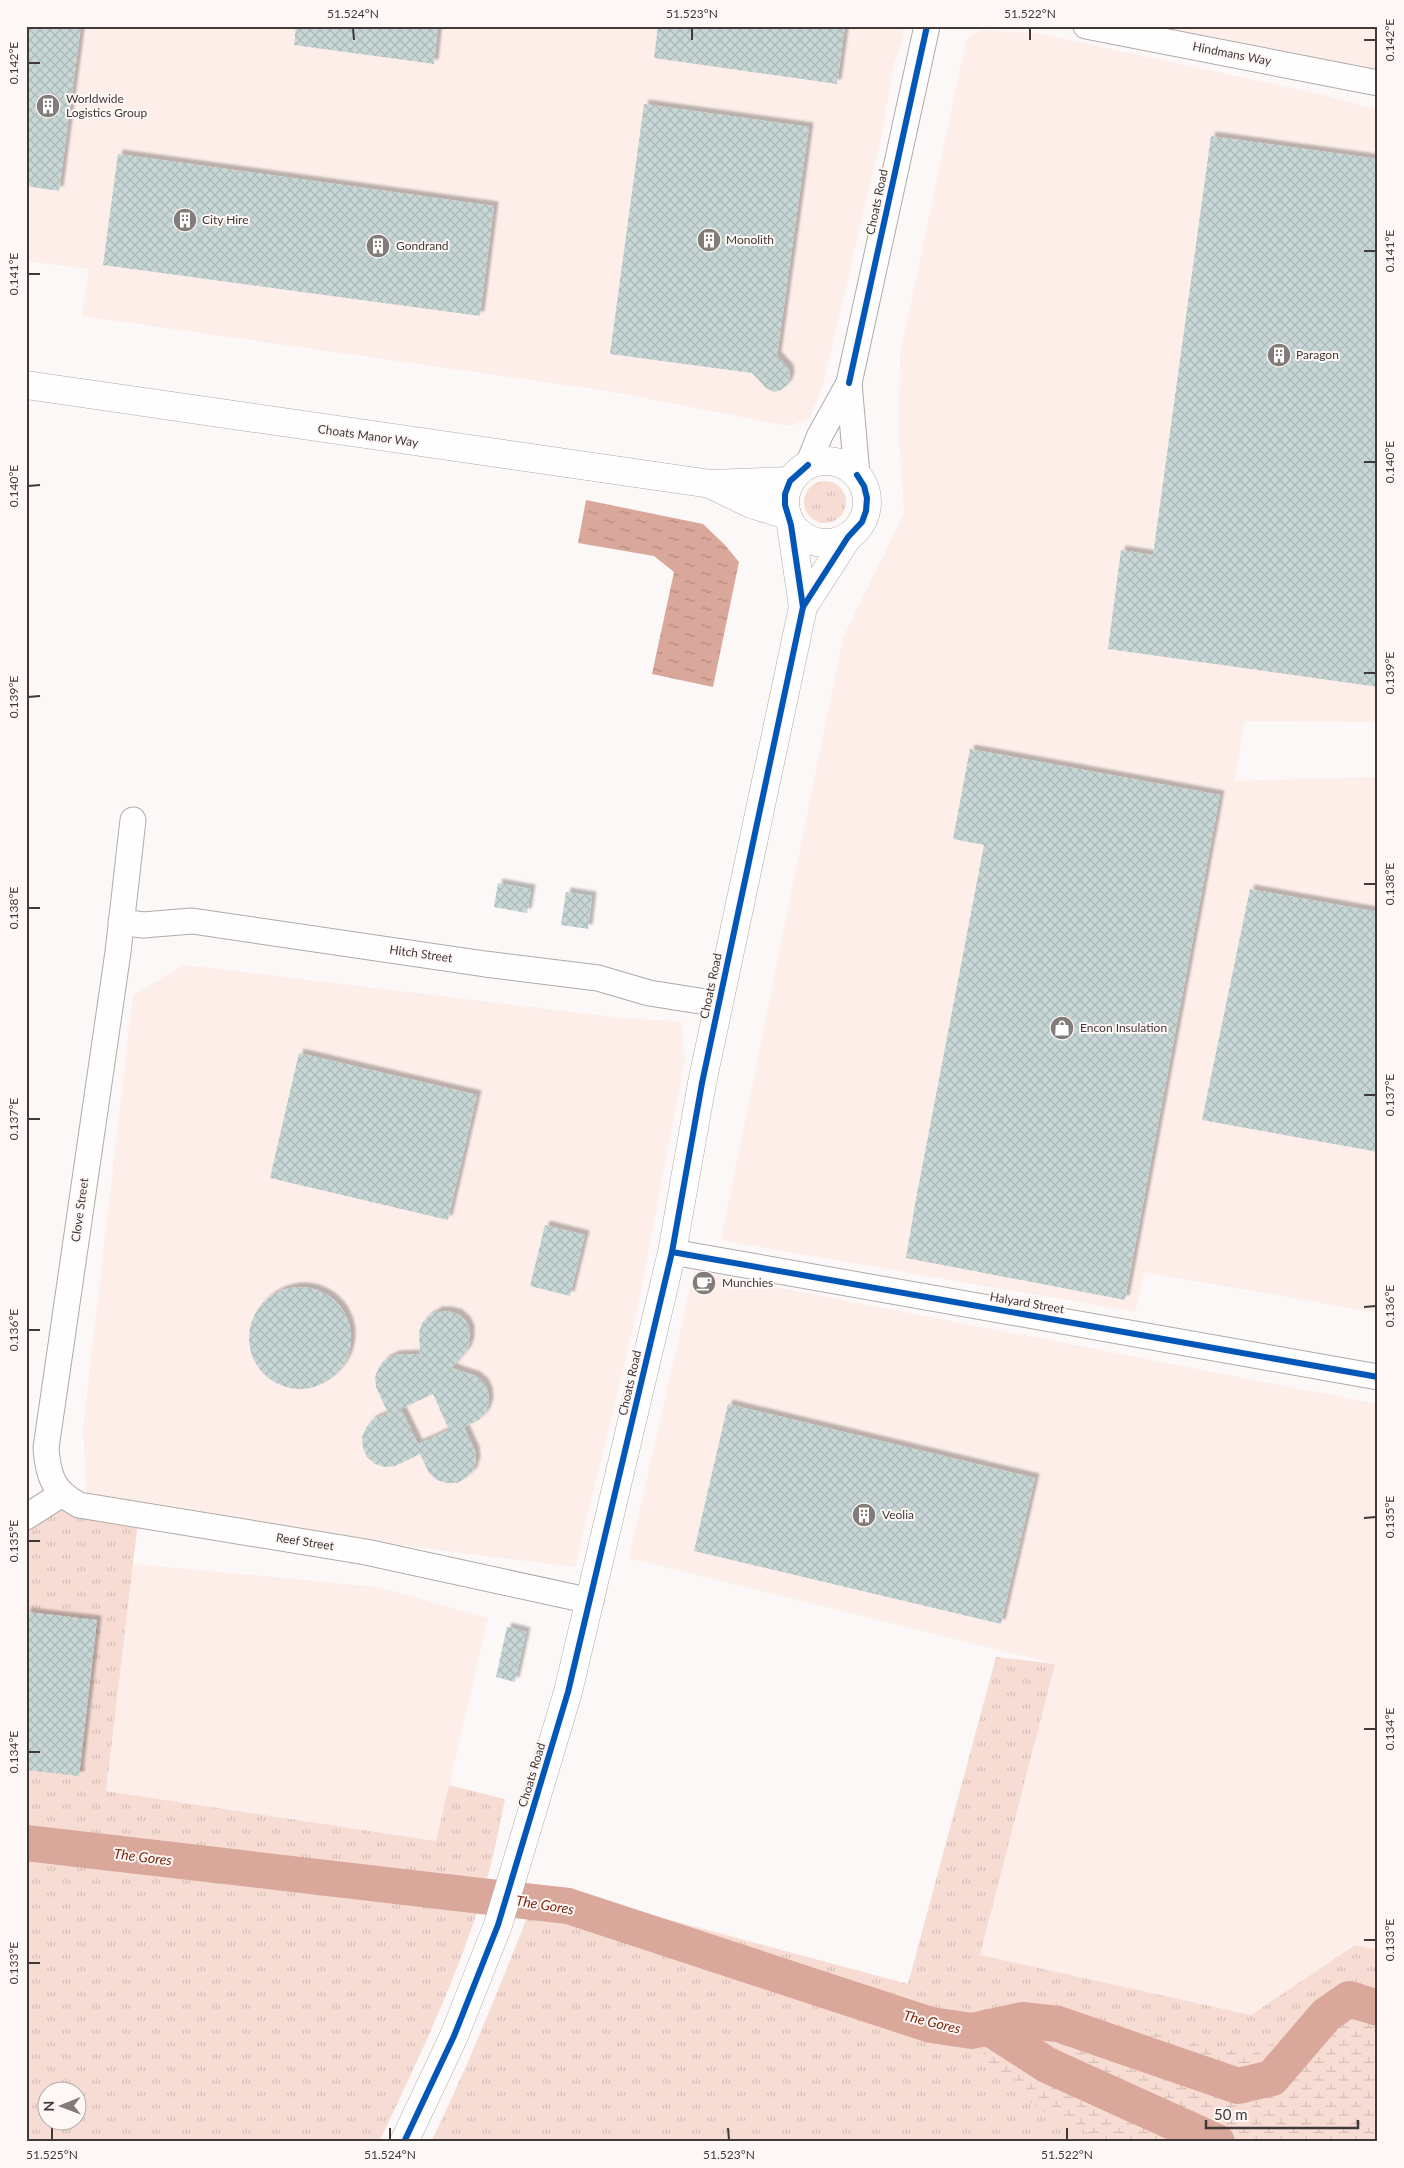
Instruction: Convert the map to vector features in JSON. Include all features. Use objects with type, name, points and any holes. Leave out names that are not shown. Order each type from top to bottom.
[{"type":"street","name":"Choats Road","points":[[799,473],[849,383],[927,26]]},
{"type":"street","name":"Hindmans Way","points":[[1086,26],[1378,83]]},
{"type":"street","name":"Choats Road","points":[[849,383],[857,475]]},
{"type":"street","name":"Choats Manor Way","points":[[26,386],[711,484],[799,473]]},
{"type":"street","points":[[821,461],[834,462],[846,466],[857,475],[865,492],[866,512],[856,530],[848,537],[827,544],[807,539],[789,520],[785,494],[799,473],[821,461]]},
{"type":"street","name":"Choats Manor Way","points":[[711,484],[789,520]]},
{"type":"street","name":"Choats Road","points":[[789,520],[803,607]]},
{"type":"street","name":"Choats Road","points":[[404,2142],[454,2036],[498,1925],[568,1692],[672,1252],[702,1083],[803,607],[848,537]]},
{"type":"street","name":"Clove Street","points":[[62,1494],[50,1478],[46,1448],[121,922],[133,820]]},
{"type":"street","name":"Hitch Street","points":[[121,922],[143,925],[192,921],[485,964],[598,978],[650,993],[719,1004]]},
{"type":"street","name":"Halyard Street","points":[[672,1252],[1378,1377]]},
{"type":"street","points":[[26,1517],[62,1494]]},
{"type":"street","name":"Reef Street","points":[[62,1494],[79,1505],[108,1511],[366,1552],[591,1601]]},
{"type":"shaded area","points":[[26,26],[904,26],[903,41],[894,63],[882,133],[823,385],[809,419],[788,426],[608,391],[82,316],[89,269],[26,261]]},
{"type":"shaded area","points":[[1135,26],[1378,26],[1378,83]]},
{"type":"shaded area","points":[[982,30],[1037,33],[1324,95],[1378,110],[1378,722],[1245,721],[1234,781],[1378,777],[1378,1313],[1144,1272],[1135,1312],[721,1240],[843,638],[904,514],[899,437],[900,356],[966,41],[976,32]]},
{"type":"shaded area","points":[[185,965],[630,1019],[681,1021],[685,1059],[636,1316],[575,1567],[87,1506],[83,1428],[133,995]]},
{"type":"shaded area","points":[[694,1271],[1378,1404],[1378,1950],[1355,1945],[1251,2015],[980,1955],[1055,1664],[629,1558]]},
{"type":"shaded area","points":[[26,1546],[134,1564],[377,1587],[488,1618],[436,1841],[106,1791]]},
{"type":"green space","points":[[821,481],[829,481],[840,487],[846,502],[840,517],[829,523],[821,523],[810,517],[804,506],[804,498],[810,487]]},
{"type":"green space","points":[[26,1503],[139,1513],[106,1791],[436,1841],[449,1785],[505,1799],[488,1877],[470,1934],[434,2024],[379,2142],[26,2142]]},
{"type":"green space","points":[[996,1657],[1055,1664],[980,1955],[1251,2015],[1355,1945],[1378,1950],[1378,2142],[431,2142],[475,2046],[540,1885],[908,1984]]},
{"type":"green space","points":[[1358,1978],[1378,1985],[1378,2142],[1108,2142],[1038,2109],[988,2062],[972,2031],[982,2017],[1027,2003],[1250,2055],[1292,2032]]},
{"type":"water","points":[[586,500],[703,524],[725,545],[739,562],[713,687],[652,674],[674,572],[654,556],[578,543]]},
{"type":"building","name":"Worldwide Logistics Group","points":[[26,26],[81,26],[59,191],[26,186]]},
{"type":"building","points":[[296,26],[438,26],[434,64],[294,45]]},
{"type":"building","points":[[658,26],[845,26],[837,84],[654,58]]},
{"type":"building","name":"Monolith","points":[[644,104],[809,127],[777,356],[789,369],[790,377],[787,385],[781,390],[774,392],[766,388],[752,373],[610,354]]},
{"type":"building","name":"Paragon","points":[[1211,136],[1378,159],[1378,687],[1108,649],[1121,550],[1153,555]]},
{"type":"building","points":[[118,154],[494,206],[480,316],[103,265]]},
{"type":"building","name":"Encon Insulation","points":[[970,749],[1220,795],[1125,1300],[906,1258],[984,845],[953,839]]},
{"type":"building","points":[[498,883],[531,889],[527,913],[494,907]]},
{"type":"building","points":[[1250,889],[1378,912],[1378,1152],[1202,1120]]},
{"type":"building","points":[[566,892],[592,896],[588,929],[561,925]]},
{"type":"building","points":[[299,1053],[477,1095],[448,1220],[270,1178]]},
{"type":"building","points":[[545,1225],[585,1235],[570,1296],[530,1286]]},
{"type":"building","points":[[300,1287],[320,1291],[336,1302],[347,1318],[351,1338],[347,1358],[336,1374],[320,1385],[300,1389],[280,1385],[264,1374],[253,1358],[249,1338],[253,1318],[264,1302],[280,1291]]},
{"type":"building","points":[[438,1311],[448,1311],[458,1314],[466,1321],[470,1330],[470,1341],[467,1350],[452,1368],[476,1376],[484,1383],[488,1392],[489,1402],[486,1412],[479,1420],[464,1427],[475,1451],[476,1461],[473,1471],[457,1483],[437,1480],[429,1473],[420,1454],[395,1466],[385,1467],[375,1464],[367,1457],[363,1448],[362,1437],[366,1428],[372,1420],[388,1413],[376,1387],[375,1377],[379,1367],[385,1360],[395,1355],[420,1354],[419,1333],[422,1323]],"holes":[[[433,1394],[449,1430],[418,1444],[401,1409]]]},
{"type":"building","name":"Veolia","points":[[728,1404],[1035,1478],[1001,1624],[694,1551]]},
{"type":"building","points":[[26,1612],[97,1620],[79,1776],[26,1770]]},
{"type":"building","points":[[507,1627],[526,1632],[515,1682],[496,1677]]},
{"type":"waterway","name":"The Gores","points":[[26,1843],[568,1906],[931,2025],[972,2031],[1022,2020],[1058,2024],[1238,2086],[1272,2078],[1326,2015],[1349,1999],[1378,2008]]},
{"type":"waterway","name":"The Gores","points":[[988,2027],[1047,2065],[1217,2142]]},
{"type":"cycle path","points":[[849,383],[927,26]]},
{"type":"cycle path","points":[[803,607],[791,525],[785,505],[785,494],[790,481],[808,465]]},
{"type":"cycle path","points":[[404,2142],[454,2036],[498,1925],[568,1692],[672,1252],[702,1083],[803,607],[848,537],[862,522],[866,511],[867,498],[864,486],[857,475]]},
{"type":"cycle path","points":[[672,1252],[1378,1377]]},
{"type":"place","name":"Worldwide Logistics Group","points":[[48,106]]},
{"type":"place","name":"City Hire","points":[[185,220]]},
{"type":"place","name":"Monolith","points":[[709,240]]},
{"type":"place","name":"Gondrand","points":[[378,246]]},
{"type":"place","name":"Paragon","points":[[1279,355]]},
{"type":"place","name":"Encon Insulation","points":[[1062,1028]]},
{"type":"place","name":"Munchies","points":[[704,1283]]},
{"type":"place","name":"Veolia","points":[[864,1515]]}]
